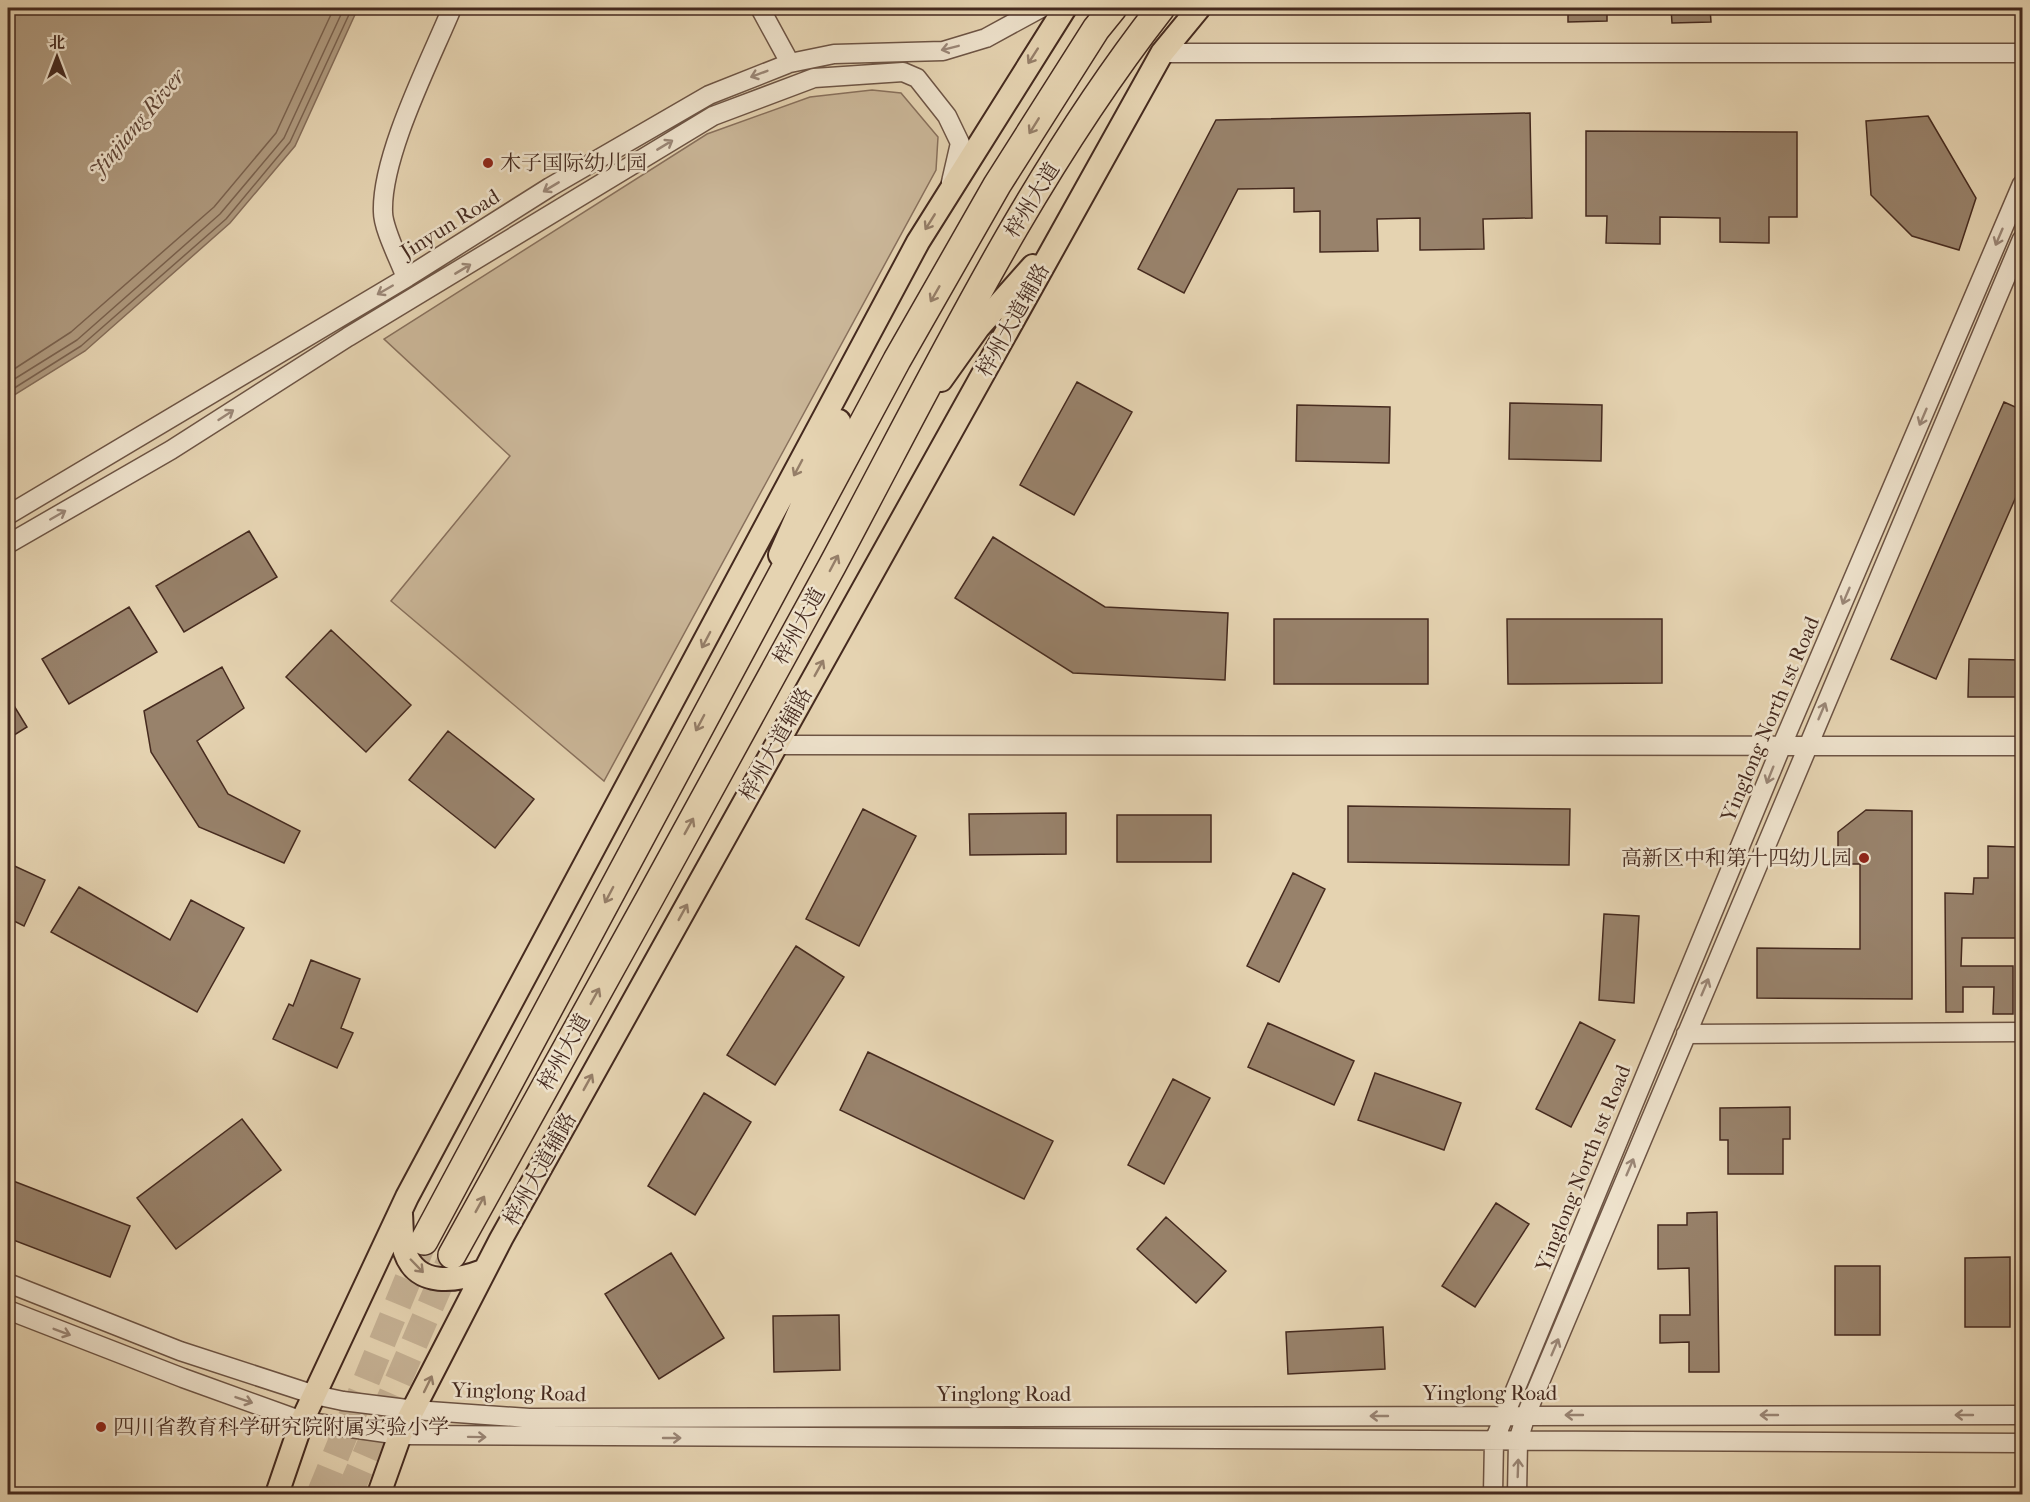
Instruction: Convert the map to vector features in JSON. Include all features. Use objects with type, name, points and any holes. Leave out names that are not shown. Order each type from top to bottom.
[{"type":"highway","name":"梓州大道","points":[[424,1241],[897,360],[998,185],[1096,29],[1113,8]]},
{"type":"highway","name":"梓州大道","points":[[452,1255],[902,436],[1023,211],[1133,44],[1161,8]]},
{"type":"main road","points":[[277,1494],[302,1420],[401,1213],[906,265],[949,190],[1065,8]]},
{"type":"main road","name":"梓州大道辅路","points":[[379,1494],[400,1435],[415,1410],[483,1271],[1162,53],[1199,8]]},
{"type":"main road","points":[[902,436],[978,328],[1060,236]]},
{"type":"main road","points":[[727,674],[906,265]]},
{"type":"main road","points":[[401,1213],[406,1256],[420,1272],[431,1278],[448,1280],[462,1279],[483,1271]]},
{"type":"street","points":[[406,278],[382,214],[387,175],[398,139],[452,8]]},
{"type":"street","points":[[760,8],[790,63]]},
{"type":"street","name":"Jinyun Road","points":[[8,515],[406,278],[550,187],[709,94],[790,63],[834,54],[943,51],[986,38],[1041,8]]},
{"type":"street","points":[[1162,53],[2022,53]]},
{"type":"street","name":"Jinyun Road","points":[[8,544],[171,450],[348,337],[713,116],[814,78],[903,72],[917,78],[947,116],[960,143],[949,190]]},
{"type":"street","name":"Yinglong North 1st Road","points":[[1494,1441],[1782,745],[2022,184]]},
{"type":"street","name":"Yinglong North 1st Road","points":[[1517,1494],[1518,1441],[1526,1415],[2022,239]]},
{"type":"street","points":[[776,745],[2022,746]]},
{"type":"street","points":[[1686,1034],[2022,1032]]},
{"type":"street","name":"Yinglong Road","points":[[8,1283],[180,1352],[315,1395],[415,1410],[529,1418],[2022,1415]]},
{"type":"street","name":"Yinglong Road","points":[[8,1310],[183,1378],[302,1420],[400,1435],[2022,1443]]},
{"type":"street","points":[[1493,1494],[1494,1441]]},
{"type":"shaded area","points":[[872,90],[901,93],[938,137],[936,170],[604,781],[391,601],[510,456],[384,339],[707,134],[810,97]]},
{"type":"water","name":"Jinjiang River","points":[[8,8],[358,8],[295,146],[230,223],[85,351],[8,399]]},
{"type":"building","points":[[1568,8],[1607,8],[1607,21],[1568,22]]},
{"type":"building","points":[[1671,8],[1710,8],[1711,22],[1672,23]]},
{"type":"building","points":[[1530,113],[1532,218],[1483,219],[1484,249],[1420,250],[1420,218],[1377,219],[1378,251],[1320,252],[1320,211],[1294,212],[1294,188],[1238,189],[1184,293],[1138,269],[1216,120]]},
{"type":"building","points":[[1928,116],[1976,198],[1959,250],[1912,236],[1871,195],[1866,121]]},
{"type":"building","points":[[1586,131],[1797,132],[1797,217],[1769,217],[1769,243],[1720,242],[1720,218],[1660,217],[1660,244],[1606,243],[1607,216],[1586,216]]},
{"type":"building","points":[[1077,382],[1132,412],[1074,515],[1020,485]]},
{"type":"building","points":[[2004,402],[2022,410],[2022,483],[1936,679],[1891,659]]},
{"type":"building","points":[[1510,403],[1602,405],[1601,461],[1509,459]]},
{"type":"building","points":[[1297,405],[1390,407],[1389,463],[1296,461]]},
{"type":"building","points":[[249,531],[277,577],[184,632],[156,586]]},
{"type":"building","points":[[993,537],[1105,607],[1228,613],[1225,680],[1073,673],[955,598]]},
{"type":"building","points":[[129,607],[157,652],[69,704],[42,659]]},
{"type":"building","points":[[1274,619],[1428,619],[1428,684],[1274,684]]},
{"type":"building","points":[[1507,619],[1662,619],[1662,683],[1508,684]]},
{"type":"building","points":[[331,630],[411,705],[366,752],[286,677]]},
{"type":"building","points":[[1969,659],[2022,660],[2022,697],[1968,697]]},
{"type":"building","points":[[222,667],[244,708],[197,741],[228,794],[300,831],[284,863],[199,827],[151,752],[144,711]]},
{"type":"building","points":[[8,696],[27,727],[8,739]]},
{"type":"building","points":[[448,731],[534,799],[495,848],[409,780]]},
{"type":"building","points":[[1348,806],[1570,809],[1569,865],[1348,862]]},
{"type":"building","points":[[863,809],[916,836],[859,946],[806,919]]},
{"type":"building","points":[[1866,810],[1912,811],[1912,999],[1757,998],[1757,948],[1860,949],[1860,864],[1838,864],[1838,832]]},
{"type":"building","points":[[1066,813],[1066,854],[970,855],[969,814]]},
{"type":"building","points":[[1117,815],[1211,815],[1211,862],[1117,862]]},
{"type":"building","points":[[1988,846],[2017,847],[2017,938],[1962,938],[1961,966],[2013,966],[2013,1014],[1993,1014],[1994,987],[1963,987],[1963,1012],[1946,1012],[1945,893],[1973,894],[1974,878],[1988,878]]},
{"type":"building","points":[[8,863],[45,880],[24,926],[8,918]]},
{"type":"building","points":[[1293,873],[1325,889],[1279,982],[1247,966]]},
{"type":"building","points":[[79,887],[170,940],[191,900],[244,928],[197,1012],[51,932]]},
{"type":"building","points":[[1604,914],[1639,916],[1634,1003],[1599,1000]]},
{"type":"building","points":[[796,946],[844,977],[775,1085],[727,1055]]},
{"type":"building","points":[[311,960],[360,979],[341,1028],[353,1033],[337,1068],[273,1039],[289,1004],[293,1006]]},
{"type":"building","points":[[1580,1022],[1615,1040],[1571,1127],[1536,1109]]},
{"type":"building","points":[[1268,1023],[1354,1061],[1334,1105],[1248,1067]]},
{"type":"building","points":[[868,1052],[1053,1141],[1024,1199],[840,1110]]},
{"type":"building","points":[[1375,1073],[1461,1103],[1444,1150],[1358,1120]]},
{"type":"building","points":[[1173,1079],[1210,1098],[1164,1184],[1128,1165]]},
{"type":"building","points":[[704,1093],[751,1122],[695,1215],[648,1186]]},
{"type":"building","points":[[1790,1107],[1790,1139],[1783,1139],[1783,1174],[1728,1174],[1728,1140],[1720,1140],[1720,1108]]},
{"type":"building","points":[[242,1119],[281,1170],[176,1249],[137,1198]]},
{"type":"building","points":[[8,1179],[130,1226],[110,1277],[8,1238]]},
{"type":"building","points":[[1496,1203],[1529,1224],[1475,1307],[1442,1286]]},
{"type":"building","points":[[1717,1212],[1719,1372],[1689,1372],[1689,1342],[1660,1343],[1660,1315],[1690,1315],[1689,1268],[1658,1269],[1658,1225],[1687,1225],[1687,1213]]},
{"type":"building","points":[[1166,1217],[1226,1271],[1196,1303],[1137,1249]]},
{"type":"building","points":[[671,1253],[724,1338],[659,1379],[605,1294]]},
{"type":"building","points":[[2010,1257],[2010,1327],[1965,1327],[1965,1258]]},
{"type":"building","points":[[1835,1266],[1880,1266],[1880,1335],[1835,1335]]},
{"type":"building","points":[[839,1315],[840,1370],[774,1372],[773,1316]]},
{"type":"building","points":[[1383,1327],[1385,1369],[1288,1374],[1286,1332]]},
{"type":"tunnel","points":[[320,1494],[422,1245]]},
{"type":"tunnel","points":[[349,1494],[452,1256]]},
{"type":"place","name":"木子国际幼儿园","points":[[488,163]]},
{"type":"place","name":"高新区中和第十四幼儿园","points":[[1864,858]]},
{"type":"place","name":"四川省教育科学研究院附属实验小学","points":[[101,1427]]}]
